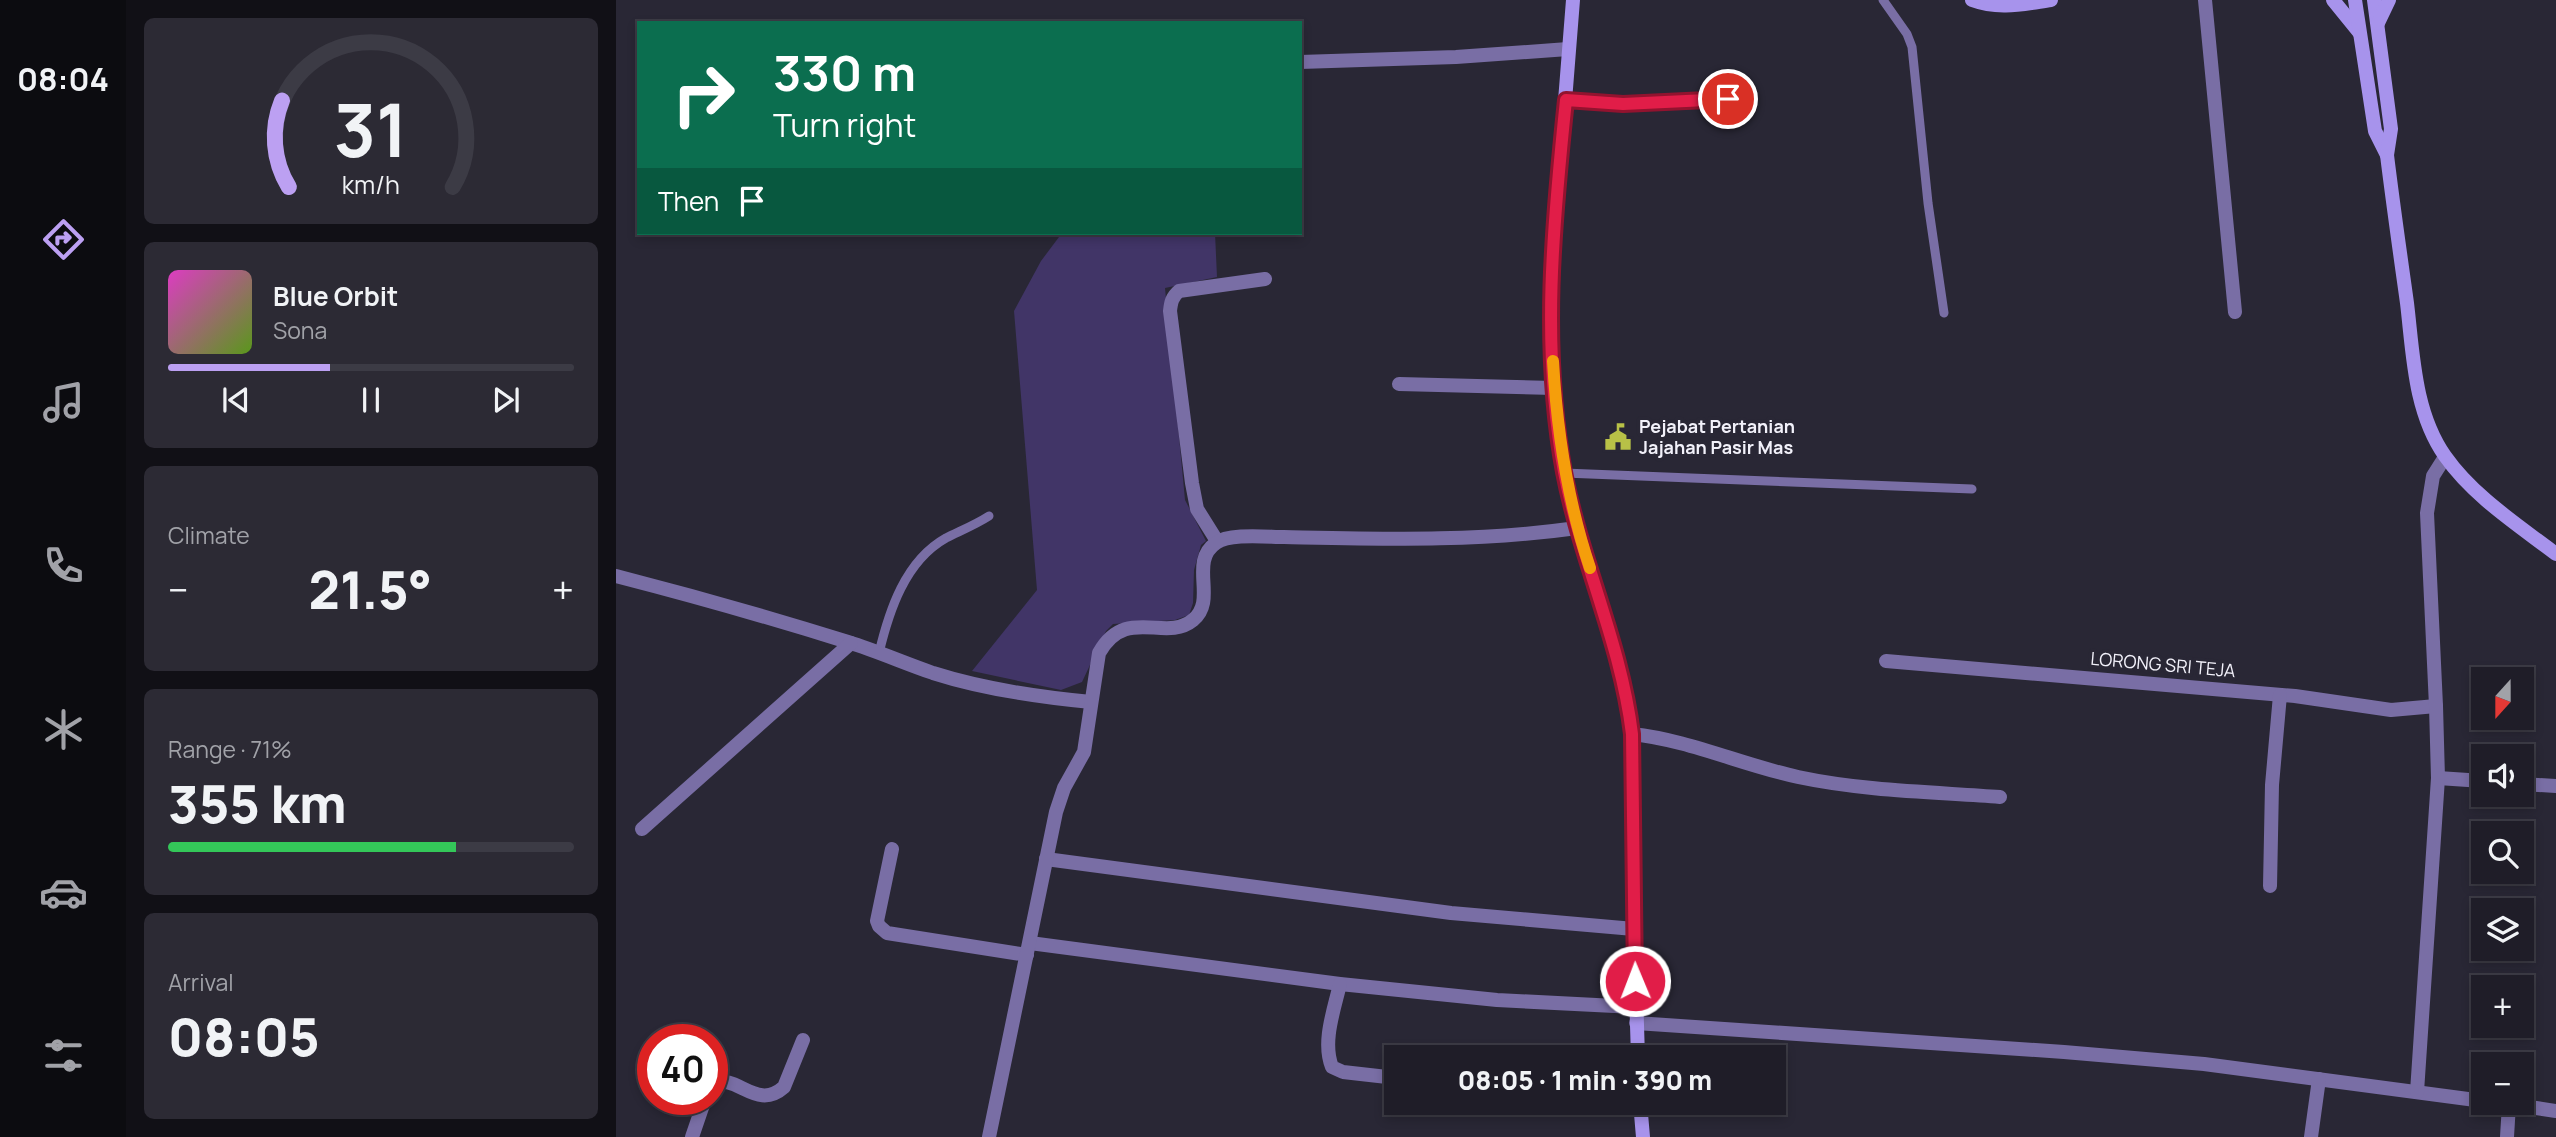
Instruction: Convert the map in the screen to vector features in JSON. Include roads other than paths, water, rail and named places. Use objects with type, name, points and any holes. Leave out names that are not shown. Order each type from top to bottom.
[{"type":"street","points":[[1573,0],[1554,215],[1550,317],[1554,388],[1564,473],[1577,528],[1623,674],[1632,734],[1637,1045]]},
{"type":"street","points":[[1972,0],[2006,7],[2051,0]]},
{"type":"street","points":[[2205,0],[2235,312]]},
{"type":"street","points":[[2333,0],[2361,36]]},
{"type":"street","points":[[2355,0],[2375,131],[2387,155]]},
{"type":"street","points":[[2374,0],[2391,129],[2387,155],[2417,378],[2425,415],[2445,457],[2484,498],[2556,554]]},
{"type":"street","points":[[2378,23],[2389,0]]},
{"type":"street","points":[[1302,62],[1568,49]]},
{"type":"street","points":[[1566,100],[1623,104],[1728,99]]},
{"type":"street","points":[[1217,541],[1197,509],[1192,484],[1171,303],[1173,296],[1179,291],[1265,279]]},
{"type":"street","points":[[1399,384],[1554,388]]},
{"type":"street","points":[[2417,1092],[2438,778],[2427,513],[2433,476],[2445,457]]},
{"type":"street","points":[[989,1137],[1046,859],[1064,788],[1084,752],[1099,653],[1114,634],[1125,629],[1182,626],[1194,620],[1202,609],[1204,592],[1201,564],[1217,541],[1256,536],[1490,538],[1577,528]]},
{"type":"street","points":[[616,576],[851,643],[936,674],[979,685],[1091,702]]},
{"type":"street","points":[[642,829],[851,643]]},
{"type":"street","name":"LORONG SRI TEJA","points":[[1886,661],[2342,701],[2391,710],[2437,706]]},
{"type":"street","points":[[2270,886],[2272,785],[2280,695]]},
{"type":"street","points":[[1632,734],[1674,742],[1824,782],[2000,797]]},
{"type":"street","points":[[2438,778],[2471,780]]},
{"type":"street","points":[[2534,785],[2556,786]]},
{"type":"street","points":[[892,849],[877,921],[887,933],[1497,1000],[1635,1007]]},
{"type":"street","points":[[1046,859],[1451,913],[1634,929]]},
{"type":"street","points":[[1340,984],[1329,1038],[1328,1058],[1332,1067],[1343,1072],[1384,1077]]},
{"type":"street","points":[[1636,1023],[2204,1063],[2471,1099]]},
{"type":"street","points":[[728,1083],[763,1096],[778,1093],[784,1087],[803,1040]]},
{"type":"street","points":[[2311,1137],[2319,1079]]},
{"type":"street","points":[[2534,1108],[2556,1111]]},
{"type":"street","points":[[692,1137],[700,1115]]},
{"type":"street","points":[[1641,1115],[1643,1137]]},
{"type":"street","points":[[2504,1115],[2507,1137]]},
{"type":"lane","points":[[1883,0],[1907,33],[1912,47],[1928,202],[1944,313]]},
{"type":"lane","points":[[1564,473],[1972,489]]},
{"type":"lane","points":[[879,653],[892,609],[917,562],[946,538],[989,516]]},
{"type":"place","name":"Pejabat Pertanian Jajahan Pasir Mas","points":[[1618,437]]}]
